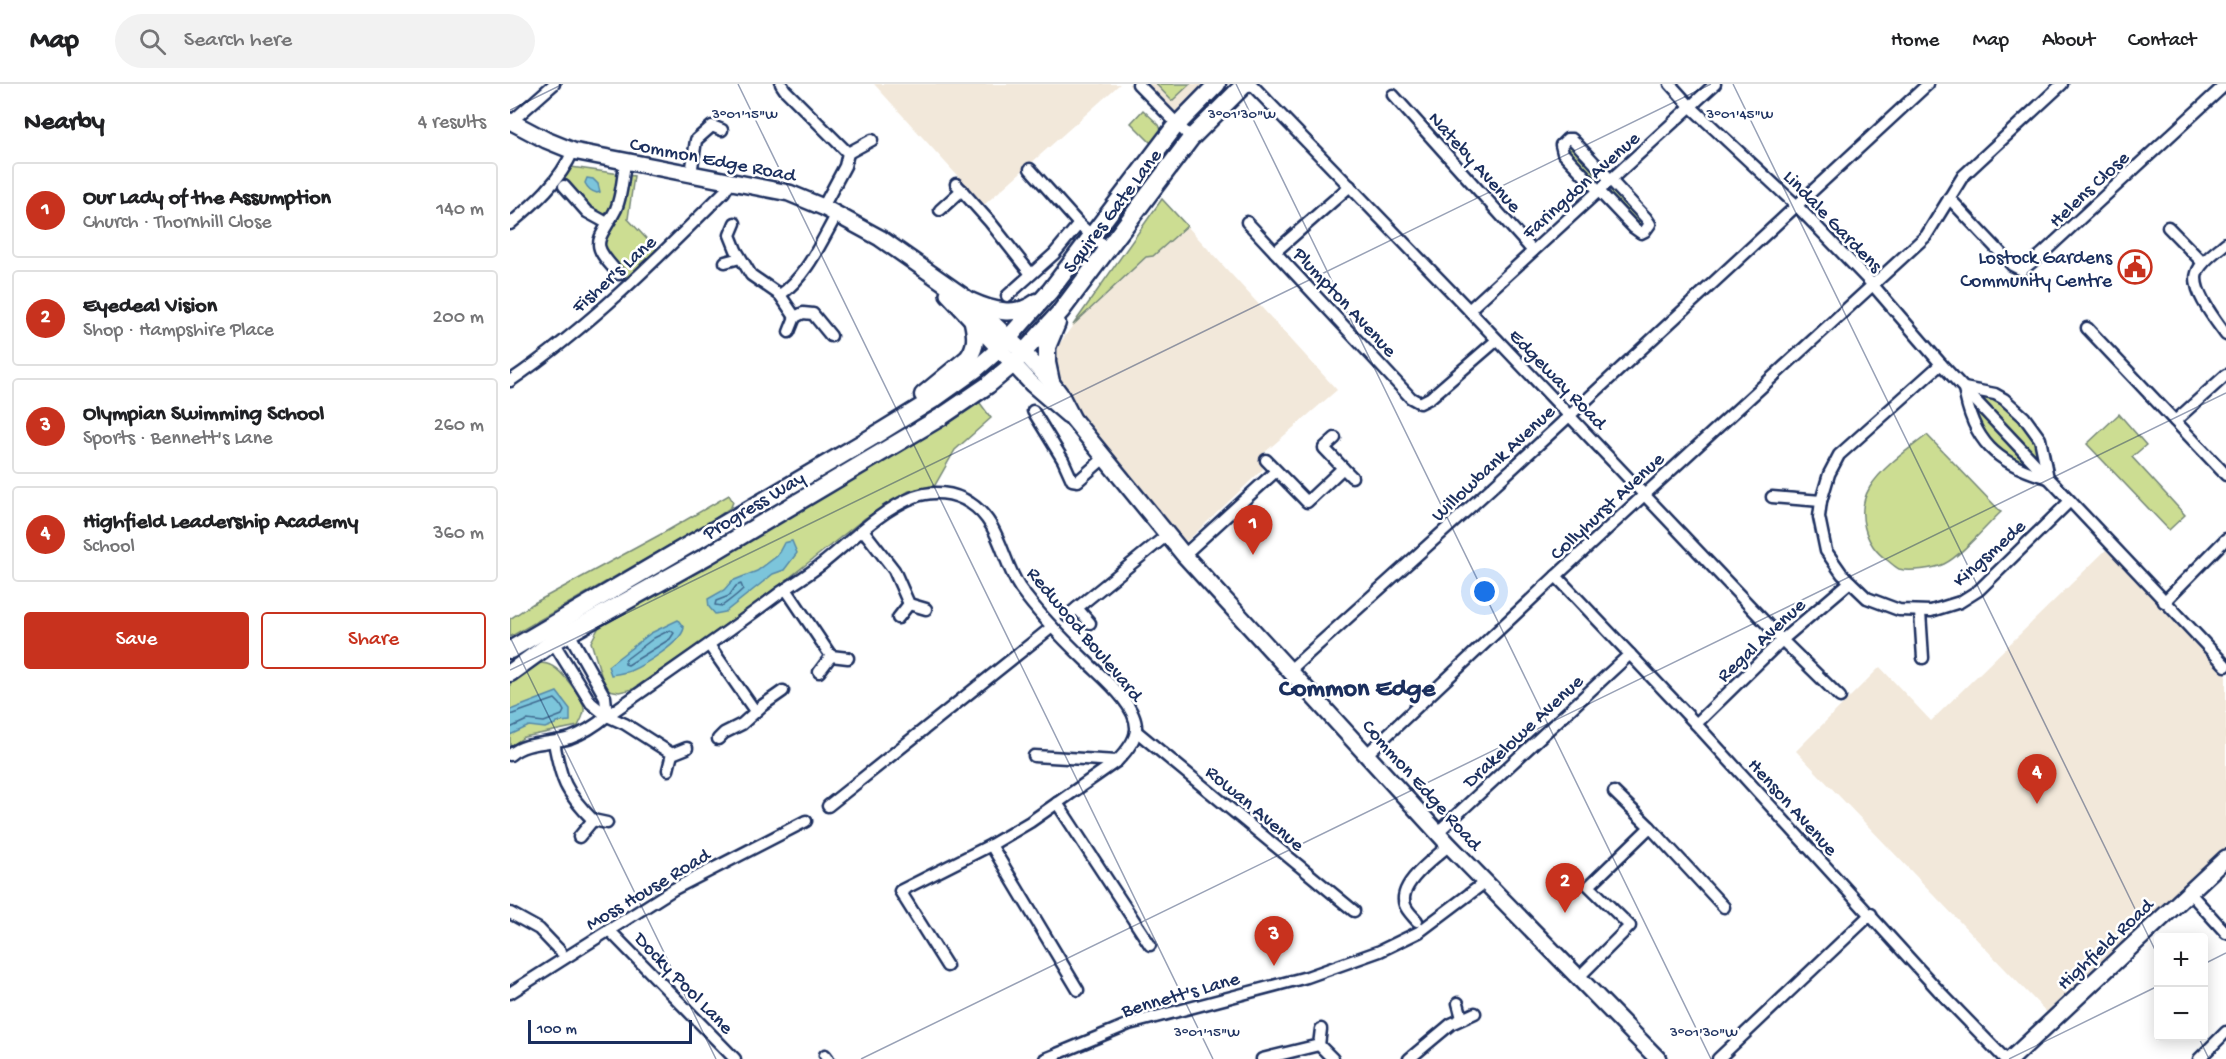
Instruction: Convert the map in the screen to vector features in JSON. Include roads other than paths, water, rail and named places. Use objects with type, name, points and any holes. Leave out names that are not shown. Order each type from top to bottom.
[{"type":"main road","name":"Squires Gate Lane","points":[[1003,344],[1050,291],[1177,124],[1217,84]]},
{"type":"main road","name":"Squires Gate Lane","points":[[1019,359],[1061,311],[1191,138],[1245,84]]},
{"type":"main road","name":"Common Edge Road","points":[[510,121],[573,151],[789,193],[823,207],[880,238],[970,301],[1003,344]]},
{"type":"main road","name":"Common Edge Road","points":[[930,273],[973,322],[1051,382],[1073,419],[1184,555],[1449,845],[1658,1059]]},
{"type":"main road","points":[[970,301],[993,311],[1023,309],[1034,304],[1050,291]]},
{"type":"main road","points":[[1051,382],[1047,363],[1047,347],[1061,311]]},
{"type":"main road","points":[[900,420],[915,401],[973,352],[976,337],[973,322]]},
{"type":"main road","name":"Progress Way","points":[[510,650],[900,420],[966,377],[1003,344]]},
{"type":"main road","name":"Common Edge Road","points":[[1019,359],[1050,402],[1073,419]]},
{"type":"main road","name":"Progress Way","points":[[510,673],[564,638],[964,403],[1019,359]]},
{"type":"main road","points":[[510,659],[539,639],[564,638],[569,615]]},
{"type":"main road","name":"Highfield Road","points":[[2011,1059],[2226,858]]},
{"type":"street","points":[[510,121],[554,84]]},
{"type":"street","points":[[1138,84],[1191,138]]},
{"type":"street","name":"Edgeway Road","points":[[1251,84],[1840,698]]},
{"type":"street","name":"Lindale Gardens","points":[[1670,84],[1690,106],[1796,205],[1872,284],[1941,364],[2226,666]]},
{"type":"street","name":"Faringdon Avenue","points":[[1469,310],[1715,84]]},
{"type":"street","name":"Willowbank Avenue","points":[[1290,670],[1487,492],[1928,84]]},
{"type":"street","name":"Collyhurst Avenue","points":[[1367,754],[1556,576],[1926,236],[1963,176],[2062,84]]},
{"type":"street","name":"Helens Close","points":[[1949,198],[2012,265],[2022,270],[2226,84]]},
{"type":"street","points":[[773,95],[783,87],[848,153]]},
{"type":"street","name":"Nateby Avenue","points":[[1393,95],[1533,251]]},
{"type":"street","points":[[691,174],[696,140],[717,128],[709,113]]},
{"type":"street","points":[[1572,139],[1611,180],[1646,218],[1650,224],[1645,231],[1641,233],[1637,231],[1600,191],[1563,153],[1561,148],[1563,142],[1572,139]]},
{"type":"street","points":[[823,207],[845,166],[848,153],[872,140]]},
{"type":"street","points":[[510,224],[530,207],[566,168],[573,151]]},
{"type":"street","points":[[619,274],[599,249],[601,234],[617,207],[625,162]]},
{"type":"street","points":[[1030,170],[1079,224],[1108,250]]},
{"type":"street","name":"Fisher's Lane","points":[[510,381],[592,318],[638,279],[724,192],[730,182]]},
{"type":"street","points":[[564,186],[587,212],[608,223]]},
{"type":"street","points":[[1275,252],[1350,186]]},
{"type":"street","points":[[940,210],[959,187],[1031,274]]},
{"type":"street","points":[[780,295],[805,269],[837,214]]},
{"type":"street","name":"Plumpton Avenue","points":[[1247,222],[1411,398],[1420,403],[1430,399],[1497,340]]},
{"type":"street","points":[[735,223],[730,236],[740,258],[751,275],[780,295],[795,317]]},
{"type":"street","name":"Squires Gate Lane","points":[[1007,296],[1054,254],[1079,224]]},
{"type":"street","points":[[2168,227],[2203,263]]},
{"type":"street","points":[[2226,243],[2203,263],[2197,272],[2195,285],[2226,335]]},
{"type":"street","points":[[725,262],[740,258]]},
{"type":"street","points":[[789,332],[795,317],[803,313],[813,314],[831,336]]},
{"type":"street","points":[[2087,328],[2226,475]]},
{"type":"street","name":"Kingsmede","points":[[1941,364],[1839,455],[1829,474],[1819,517],[1826,551],[1842,574],[1867,598],[1899,610],[1931,611],[1960,602],[1979,590],[2070,501]]},
{"type":"street","points":[[2175,421],[2226,375]]},
{"type":"street","points":[[1964,388],[1995,394],[2024,417],[2040,439],[2048,478]]},
{"type":"street","name":"Lindale Gardens","points":[[1964,388],[1968,413],[1986,443],[2014,466],[2025,472],[2048,478]]},
{"type":"street","points":[[1033,411],[1072,480],[1078,481],[1104,458]]},
{"type":"street","points":[[1335,438],[1324,448],[1352,477]]},
{"type":"street","points":[[1266,460],[1307,502],[1343,468]]},
{"type":"street","points":[[1184,555],[1276,471]]},
{"type":"street","name":"Redwood Boulevard","points":[[510,755],[521,748],[554,742],[584,733],[710,645],[821,564],[863,530],[906,501],[925,494],[948,494],[970,503],[989,521],[1019,586],[1052,627],[1123,699],[1133,713],[1136,731],[1129,749],[1117,761],[1030,822],[991,845],[900,891],[947,966]]},
{"type":"street","points":[[1772,496],[1821,501]]},
{"type":"street","points":[[863,530],[894,570],[909,604],[926,609]]},
{"type":"street","points":[[1067,616],[1167,535]]},
{"type":"street","points":[[2164,602],[2226,539]]},
{"type":"street","name":"Henson Avenue","points":[[1556,576],[1696,724],[1938,990],[2005,1059]]},
{"type":"street","name":"Regal Avenue","points":[[1696,724],[1782,640],[1850,582]]},
{"type":"street","points":[[786,589],[831,656],[848,658]]},
{"type":"street","points":[[898,618],[909,604]]},
{"type":"street","points":[[1077,608],[1090,623]]},
{"type":"street","points":[[1920,612],[1923,658]]},
{"type":"street","points":[[828,807],[1052,627]]},
{"type":"street","points":[[564,638],[604,697],[607,716]]},
{"type":"street","points":[[564,638],[591,704],[607,716],[625,724],[672,754]]},
{"type":"street","points":[[710,645],[755,711]]},
{"type":"street","name":"Drakelowe Avenue","points":[[1438,832],[1630,654]]},
{"type":"street","points":[[819,672],[831,656]]},
{"type":"street","points":[[718,739],[724,733],[742,724],[755,711],[783,692]]},
{"type":"street","name":"Rowan Avenue","points":[[1136,731],[1354,911]]},
{"type":"street","points":[[554,742],[565,786],[579,807],[593,820],[607,823]]},
{"type":"street","points":[[672,754],[687,748]]},
{"type":"street","points":[[668,770],[672,754]]},
{"type":"street","points":[[1034,756],[1117,761]]},
{"type":"street","points":[[1614,792],[1650,827],[1724,907]]},
{"type":"street","points":[[1057,803],[1150,945]]},
{"type":"street","points":[[579,837],[593,820]]},
{"type":"street","name":"Moss House Road","points":[[510,993],[674,889],[806,821]]},
{"type":"street","points":[[1578,978],[1630,926],[1589,886],[1650,827]]},
{"type":"street","points":[[991,845],[1078,990]]},
{"type":"street","points":[[1417,921],[1405,907],[1403,898],[1407,886],[1449,845]]},
{"type":"street","name":"Bennett's Lane","points":[[1045,1059],[1129,1024],[1307,977],[1380,951],[1419,932],[1484,882]]},
{"type":"street","points":[[2189,892],[2226,933]]},
{"type":"street","points":[[510,913],[539,929],[560,951]]},
{"type":"street","points":[[1718,1059],[1871,914]]},
{"type":"street","name":"Docky Pool Lane","points":[[609,930],[735,1059]]},
{"type":"street","points":[[1458,1003],[1462,1018]]},
{"type":"street","points":[[1409,1059],[1451,1024],[1475,1013]]},
{"type":"street","points":[[1319,1045],[1322,1029]]},
{"type":"street","points":[[2199,1059],[2226,1032]]},
{"type":"street","points":[[1262,1059],[1319,1045]]},
{"type":"street","points":[[1319,1045],[1333,1059]]},
{"type":"water","points":[[587,178],[593,179],[598,184],[600,192],[591,191],[585,183]]},
{"type":"water","points":[[792,541],[797,553],[784,570],[773,574],[725,612],[715,614],[709,607],[708,599],[724,590],[732,581],[757,571],[777,556],[784,543]]},
{"type":"water","points":[[678,620],[684,628],[669,647],[628,672],[611,675],[608,666],[651,633]]},
{"type":"water","points":[[557,692],[570,709],[570,721],[545,728],[529,726],[510,735],[510,710]]},
{"type":"place","name":"Lostock Gardens Community Centre","points":[[2135,267]]},
{"type":"place","name":"Our Lady of the Assumption","points":[[1253,555]]},
{"type":"place","name":"Highfield Leadership Academy","points":[[2037,804]]},
{"type":"place","name":"Eyedeal Vision","points":[[1565,913]]},
{"type":"place","name":"Olympian Swimming School","points":[[1274,966]]},
{"type":"district","name":"Common Edge","points":[[1357,686]]}]
